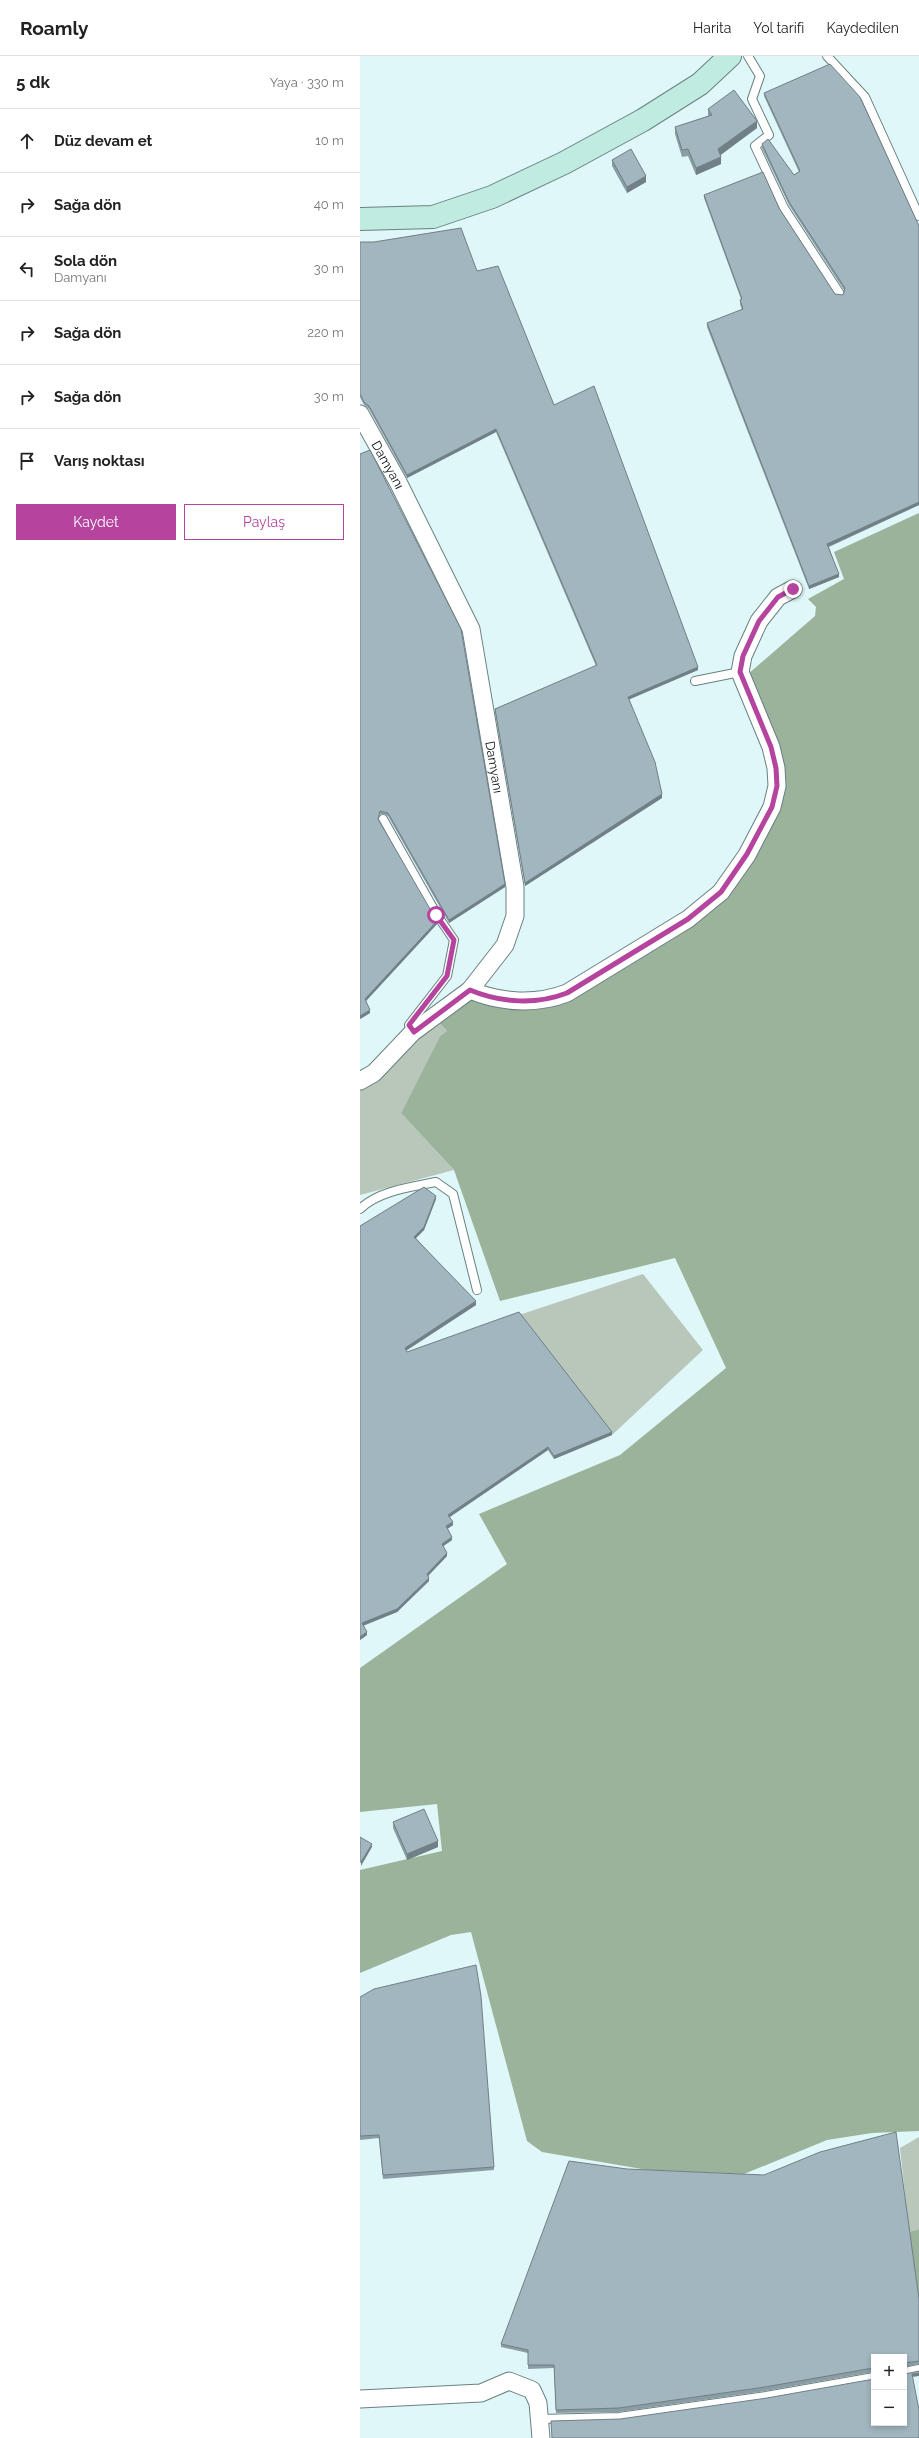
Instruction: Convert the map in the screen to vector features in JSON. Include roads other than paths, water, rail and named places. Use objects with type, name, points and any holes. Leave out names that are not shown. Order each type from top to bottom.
[{"type":"street","points":[[360,219],[433,217],[492,197],[564,164],[643,120],[700,84],[730,56]]},
{"type":"street","name":"Damyanı","points":[[360,414],[398,482],[471,629],[515,887],[515,916],[505,945],[470,990],[414,1032],[374,1072],[360,1081]]},
{"type":"street","points":[[470,990],[480,994],[527,1002],[548,1001],[567,993],[688,919],[721,892],[747,854],[772,807],[777,786],[776,768],[771,747],[740,672],[743,656],[759,621],[778,597],[793,589]]},
{"type":"street","points":[[360,2399],[481,2392],[509,2381],[532,2390],[538,2403],[541,2438]]},
{"type":"lane","points":[[748,56],[760,76],[752,99],[770,136],[755,146],[784,208],[840,294]]},
{"type":"lane","points":[[827,56],[865,97],[919,216]]},
{"type":"lane","points":[[695,681],[740,672]]},
{"type":"lane","points":[[383,819],[436,915],[454,940],[447,976],[409,1025],[414,1032]]},
{"type":"lane","points":[[360,1209],[368,1202],[402,1189],[436,1182],[453,1194],[477,1290]]},
{"type":"lane","points":[[907,2371],[919,2369]]},
{"type":"lane","points":[[539,2419],[619,2417],[766,2396],[871,2378]]}]
